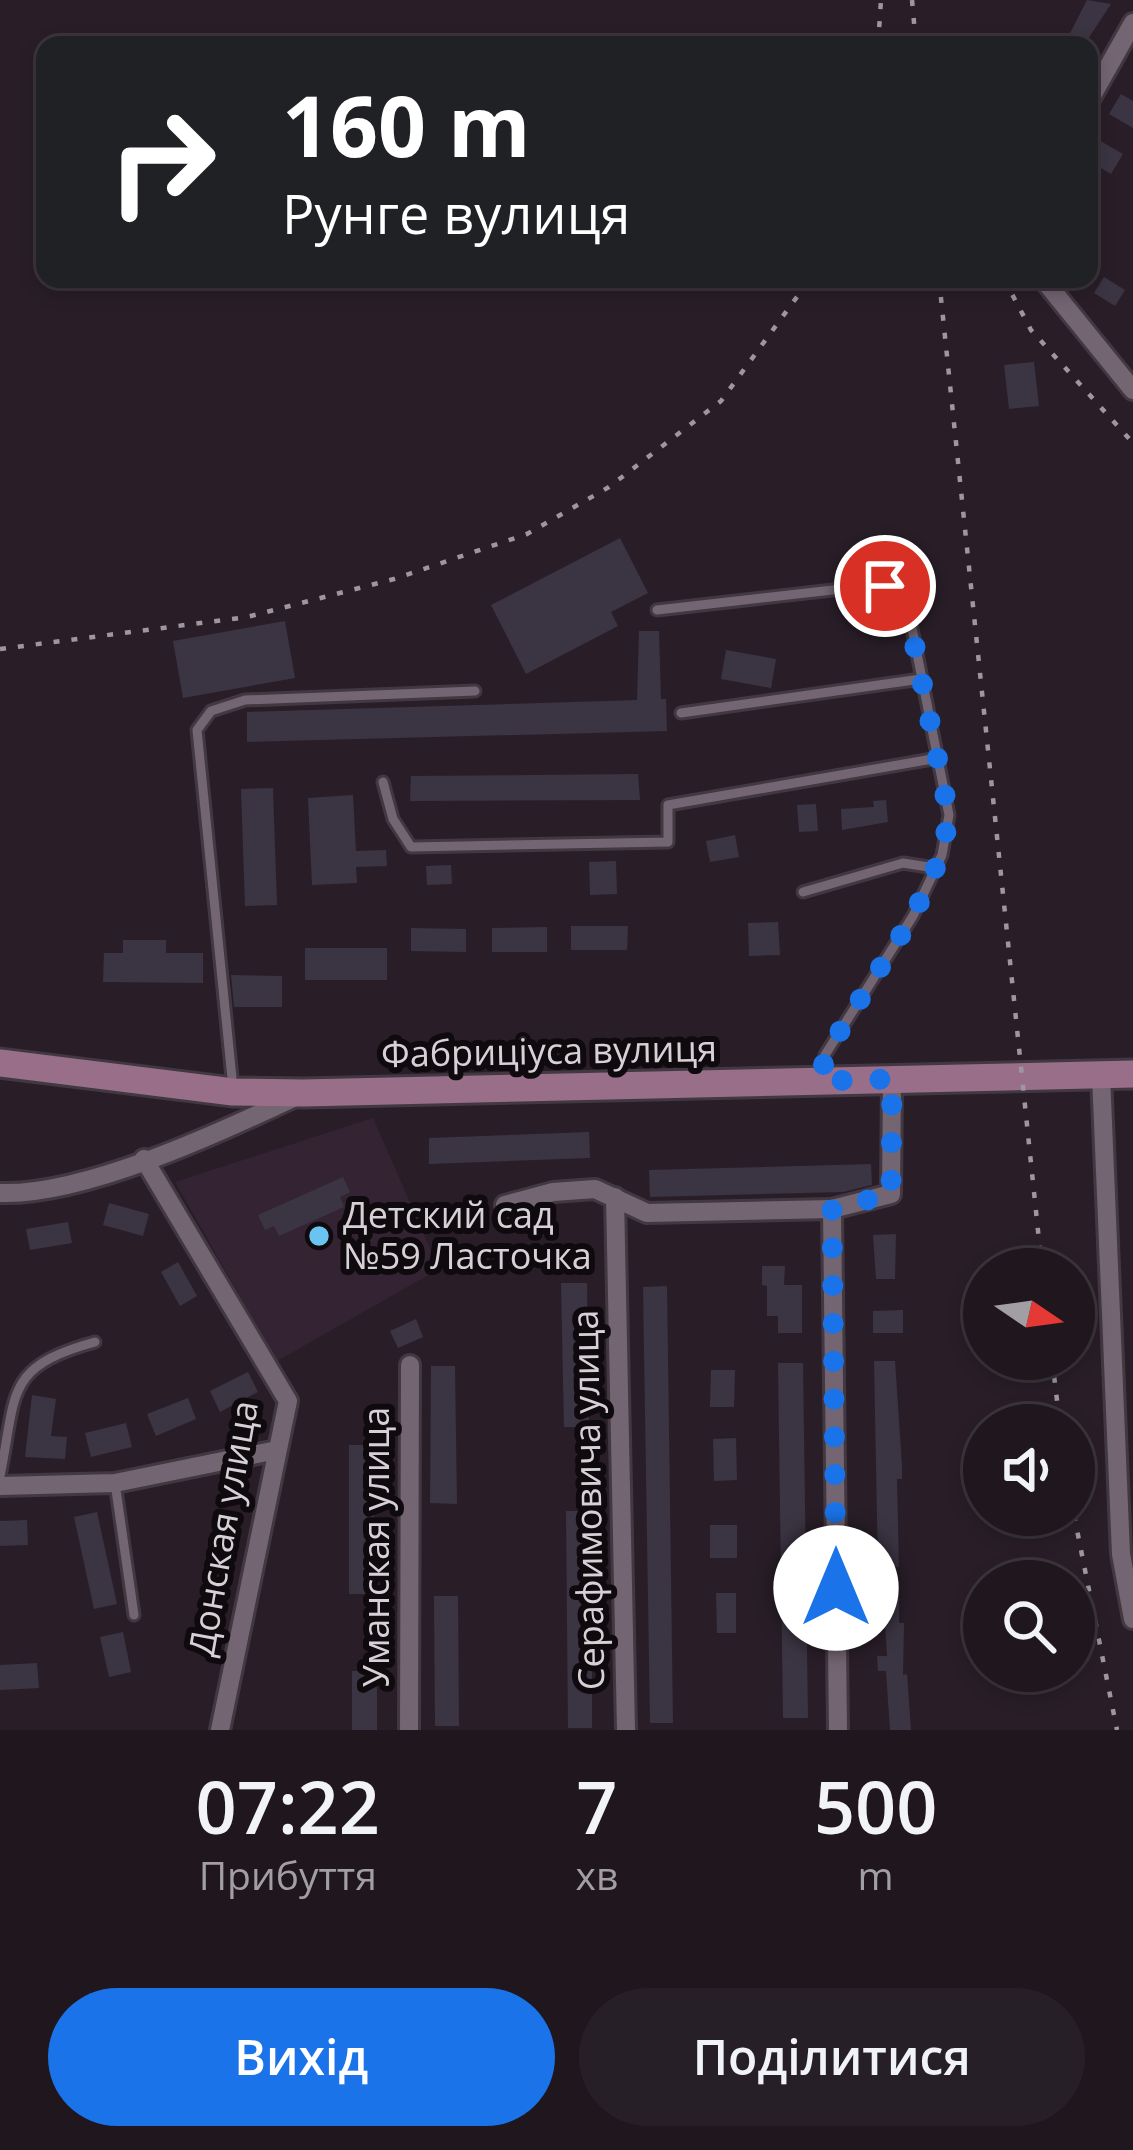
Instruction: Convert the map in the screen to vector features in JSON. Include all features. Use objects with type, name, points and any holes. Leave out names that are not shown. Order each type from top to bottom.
[{"type":"main road","name":"Фабриціуса вулиця","points":[[0,1064],[233,1092],[303,1093],[1133,1074]]},
{"type":"street","points":[[1098,84],[1133,23]]},
{"type":"street","points":[[1050,288],[1127,381]]},
{"type":"street","points":[[1127,381],[1133,352]]},
{"type":"street","points":[[1101,1075],[1133,1619]]},
{"type":"street","points":[[505,1205],[595,1189],[647,1213],[832,1209],[891,1194],[892,1079]]},
{"type":"street","points":[[0,1193],[32,1194],[144,1159],[207,1138],[303,1093]]},
{"type":"street","name":"Донская улица","points":[[144,1159],[288,1401],[220,1730]]},
{"type":"street","name":"Серафимовича улица","points":[[616,1197],[626,1730]]},
{"type":"street","points":[[832,1209],[838,1730]]},
{"type":"street","name":"Уманская улица","points":[[409,1730],[410,1364]]},
{"type":"street","points":[[0,1486],[115,1483],[277,1450]]},
{"type":"lane","points":[[657,610],[885,586],[905,598],[949,815],[935,868],[913,916],[825,1055],[821,1081]]},
{"type":"lane","points":[[681,713],[921,679]]},
{"type":"lane","points":[[233,1092],[197,730],[211,711],[245,700],[475,691]]},
{"type":"lane","points":[[383,782],[393,819],[411,847],[668,842],[668,805],[938,758]]},
{"type":"lane","points":[[802,892],[903,863],[935,868]]},
{"type":"lane","points":[[0,1476],[16,1393],[26,1374],[51,1354],[95,1342]]},
{"type":"lane","points":[[115,1483],[134,1615]]},
{"type":"shaded area","points":[[373,1118],[439,1269],[277,1361],[175,1182]]},
{"type":"building","points":[[1087,0],[1111,4],[1090,36],[1069,36]]},
{"type":"building","points":[[1121,94],[1133,101],[1133,128],[1109,114]]},
{"type":"building","points":[[1098,140],[1123,154],[1111,174],[1098,166]]},
{"type":"building","points":[[1104,277],[1125,290],[1115,306],[1094,293]]},
{"type":"building","points":[[1034,362],[1039,406],[1009,409],[1004,365]]},
{"type":"building","points":[[620,538],[648,593],[611,612],[618,626],[526,674],[491,605]]},
{"type":"building","points":[[285,621],[295,678],[183,698],[173,641]]},
{"type":"building","points":[[639,631],[659,631],[667,731],[247,742],[247,712],[637,700]]},
{"type":"building","points":[[726,650],[776,659],[771,688],[721,679]]},
{"type":"building","points":[[638,774],[640,800],[410,801],[411,776]]},
{"type":"building","points":[[273,788],[277,905],[245,906],[241,789]]},
{"type":"building","points":[[353,795],[356,851],[386,850],[387,866],[356,867],[357,883],[312,885],[308,798]]},
{"type":"building","points":[[886,800],[888,822],[842,830],[841,809],[874,807],[873,801]]},
{"type":"building","points":[[816,804],[818,831],[799,832],[797,805]]},
{"type":"building","points":[[735,835],[739,857],[710,862],[706,841]]},
{"type":"building","points":[[616,861],[617,894],[590,895],[589,862]]},
{"type":"building","points":[[451,865],[452,884],[427,885],[426,866]]},
{"type":"building","points":[[778,922],[780,955],[749,956],[748,923]]},
{"type":"building","points":[[571,926],[628,926],[627,950],[571,950]]},
{"type":"building","points":[[547,927],[547,952],[492,952],[492,928]]},
{"type":"building","points":[[411,928],[466,929],[466,952],[411,951]]},
{"type":"building","points":[[123,940],[166,940],[166,953],[203,953],[203,983],[103,982],[104,953],[123,953]]},
{"type":"building","points":[[305,948],[387,948],[387,980],[305,980]]},
{"type":"building","points":[[231,975],[282,976],[282,1007],[234,1007]]},
{"type":"building","points":[[589,1132],[590,1158],[429,1164],[429,1138]]},
{"type":"building","points":[[871,1164],[872,1185],[843,1192],[650,1197],[649,1170]]},
{"type":"building","points":[[343,1177],[350,1192],[340,1197],[344,1207],[279,1236],[274,1226],[265,1230],[258,1215]]},
{"type":"building","points":[[109,1203],[149,1214],[143,1236],[103,1225]]},
{"type":"building","points":[[68,1222],[72,1243],[30,1250],[26,1229]]},
{"type":"building","points":[[896,1234],[895,1279],[876,1279],[873,1235]]},
{"type":"building","points":[[178,1262],[197,1296],[180,1306],[161,1272]]},
{"type":"building","points":[[762,1266],[785,1266],[784,1285],[802,1285],[802,1333],[778,1333],[778,1316],[767,1316]]},
{"type":"building","points":[[561,1283],[587,1283],[589,1427],[564,1427]]},
{"type":"building","points":[[667,1286],[673,1723],[650,1723],[643,1287]]},
{"type":"building","points":[[903,1310],[903,1333],[873,1333],[873,1311]]},
{"type":"building","points":[[416,1319],[423,1337],[398,1348],[390,1331]]},
{"type":"building","points":[[874,1361],[895,1361],[902,1466],[902,1479],[897,1479],[899,1567],[878,1568]]},
{"type":"building","points":[[778,1363],[803,1363],[808,1718],[783,1718]]},
{"type":"building","points":[[431,1366],[455,1366],[457,1504],[430,1503]]},
{"type":"building","points":[[711,1370],[735,1370],[734,1407],[710,1407]]},
{"type":"building","points":[[248,1372],[258,1392],[220,1412],[210,1391]]},
{"type":"building","points":[[32,1395],[56,1399],[51,1436],[67,1437],[65,1459],[25,1457]]},
{"type":"building","points":[[188,1398],[196,1419],[156,1436],[147,1414]]},
{"type":"building","points":[[126,1423],[132,1447],[91,1457],[85,1433]]},
{"type":"building","points":[[736,1438],[737,1480],[714,1481],[713,1439]]},
{"type":"building","points":[[349,1445],[374,1445],[374,1594],[349,1594]]},
{"type":"building","points":[[566,1511],[592,1511],[592,1728],[568,1728]]},
{"type":"building","points":[[97,1512],[117,1604],[94,1609],[74,1517]]},
{"type":"building","points":[[27,1520],[28,1545],[0,1546],[0,1521]]},
{"type":"building","points":[[710,1525],[737,1525],[737,1558],[710,1558]]},
{"type":"building","points":[[716,1593],[736,1593],[736,1633],[717,1633]]},
{"type":"building","points":[[883,1594],[899,1594],[911,1730],[890,1730],[886,1671],[878,1671],[877,1656],[887,1656]]},
{"type":"building","points":[[434,1596],[458,1596],[459,1726],[435,1726]]},
{"type":"building","points":[[123,1632],[131,1672],[109,1677],[100,1637]]},
{"type":"building","points":[[37,1663],[39,1688],[0,1690],[0,1665]]},
{"type":"building","points":[[352,1671],[377,1671],[377,1730],[352,1730]]},
{"type":"railway","points":[[879,36],[881,0]]},
{"type":"railway","points":[[912,0],[915,36]]},
{"type":"railway","points":[[0,649],[247,617],[394,579],[527,534],[609,487],[721,401],[803,288]]},
{"type":"railway","points":[[940,288],[1040,1248]]},
{"type":"railway","points":[[1009,288],[1031,330],[1133,443]]},
{"type":"railway","points":[[1055,1380],[1057,1404]]},
{"type":"railway","points":[[1078,1536],[1117,1730]]},
{"type":"place","name":"Детский сад №59 Ласточка","points":[[319,1236]]},
{"type":"route","points":[[836,1588],[832,1209],[891,1194],[892,1079],[821,1081],[825,1055],[913,916],[942,854],[949,815],[905,598],[885,586]]}]
